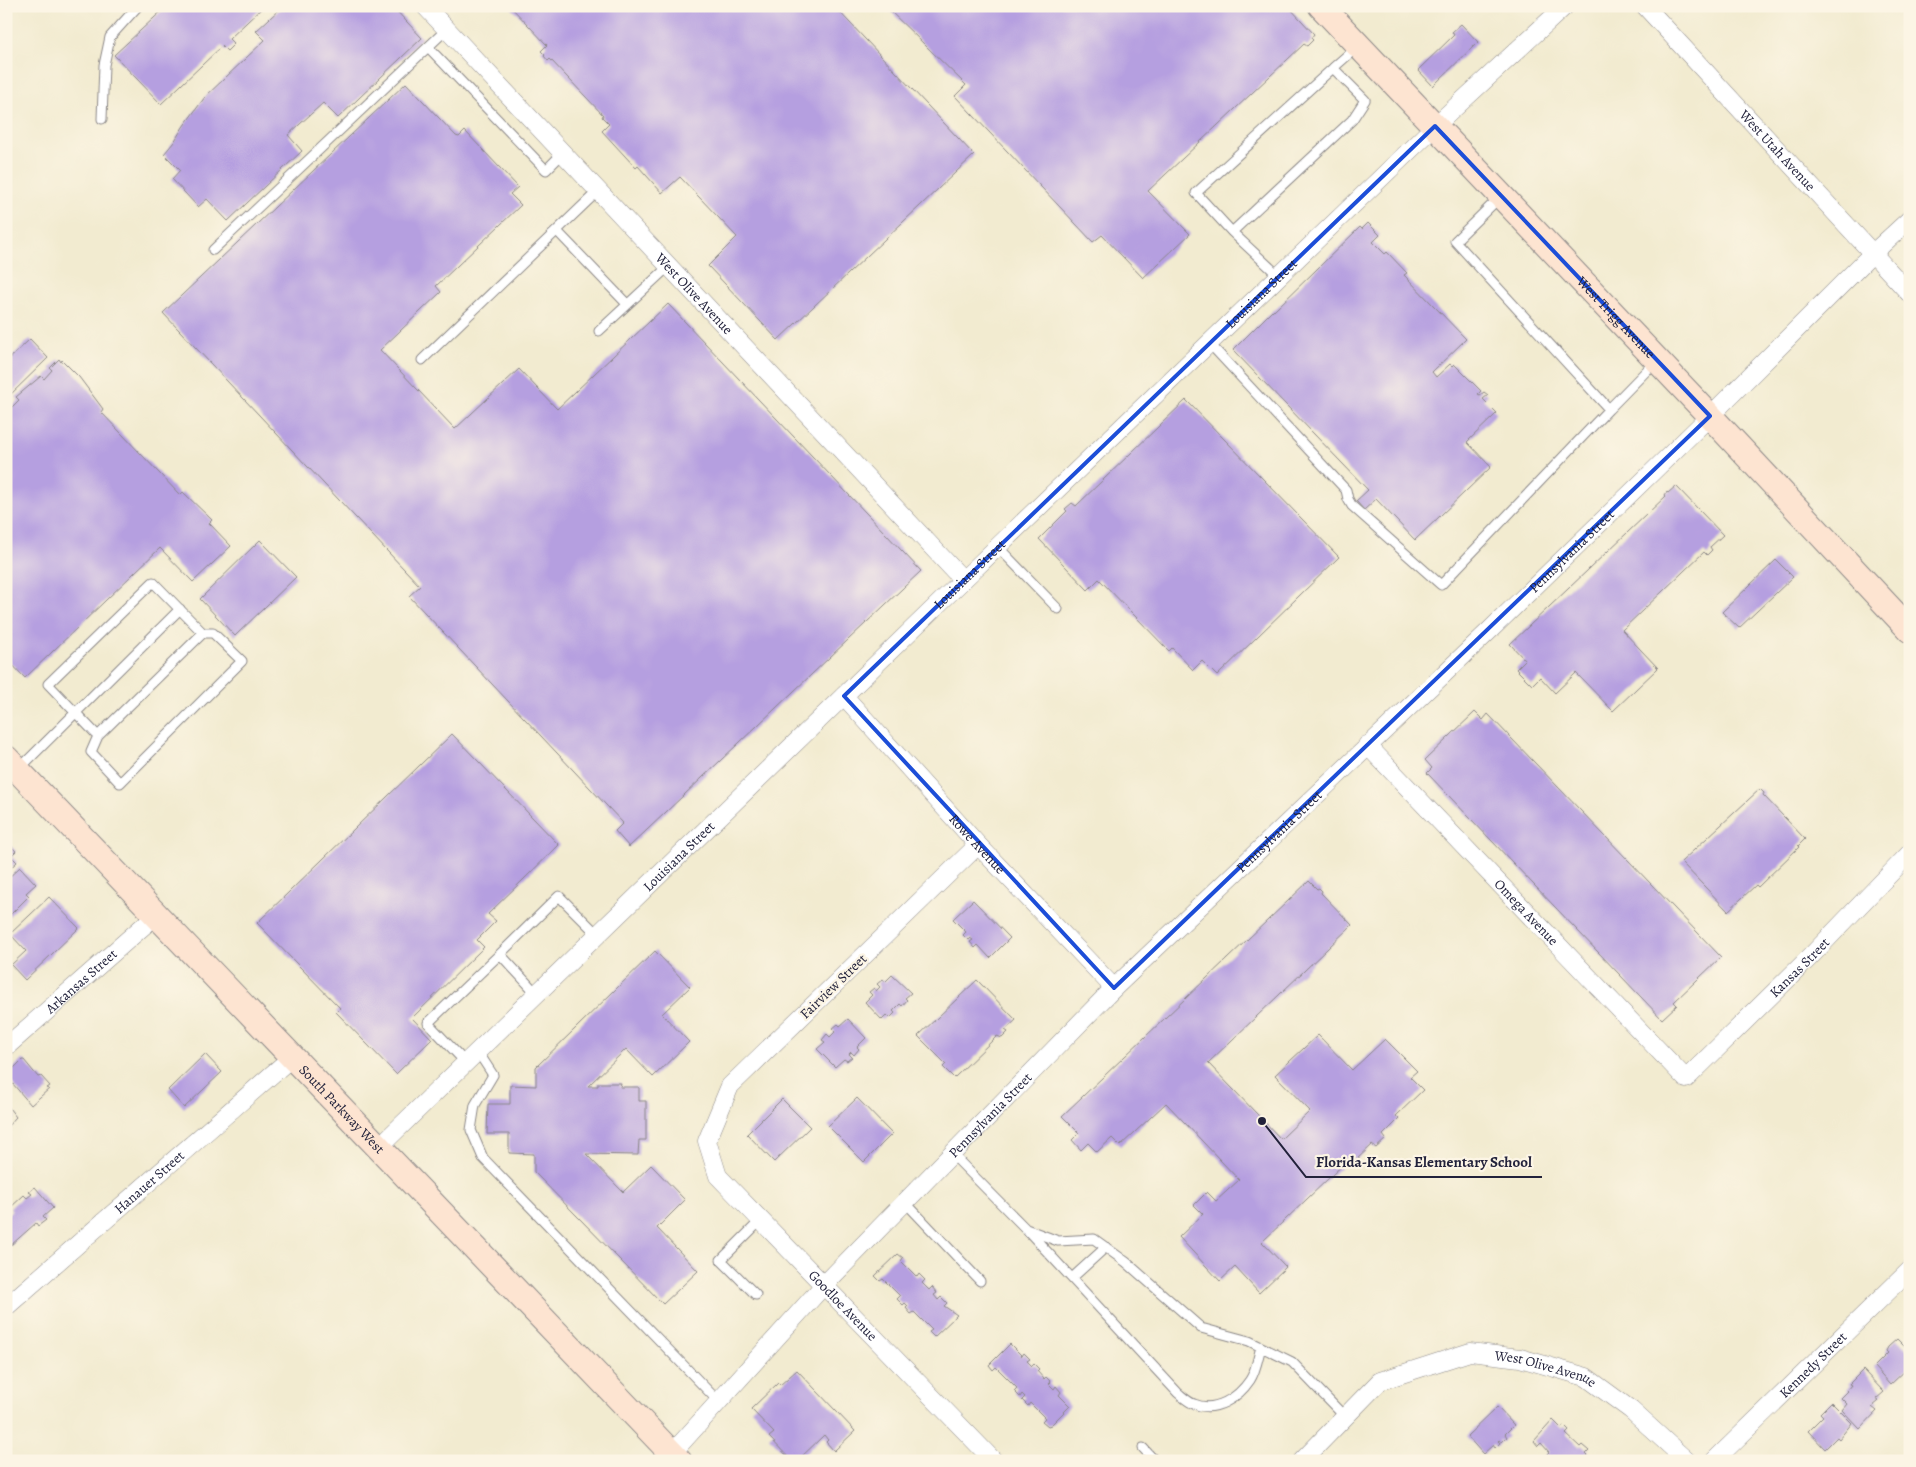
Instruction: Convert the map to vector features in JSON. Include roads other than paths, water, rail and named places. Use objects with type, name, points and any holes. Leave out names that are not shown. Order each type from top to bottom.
[{"type":"main road","name":"West Trigg Avenue","points":[[1321,6],[1910,630]]},
{"type":"main road","name":"South Parkway West","points":[[12,764],[672,1458]]},
{"type":"street","name":"West Olive Avenue","points":[[425,6],[963,580]]},
{"type":"street","name":"Louisiana Street","points":[[378,1148],[963,580],[1435,126],[1565,6]]},
{"type":"street","name":"West Utah Avenue","points":[[1645,6],[1910,294]]},
{"type":"street","name":"Pennsylvania Street","points":[[672,1458],[719,1402],[824,1285],[1114,988],[1496,624],[1710,416],[1872,254],[1910,219]]},
{"type":"street","name":"Rowe Avenue","points":[[844,696],[978,845],[1114,988]]},
{"type":"street","name":"Omega Avenue","points":[[1367,745],[1686,1079]]},
{"type":"street","name":"Fairview Street","points":[[707,1141],[730,1086],[978,845]]},
{"type":"street","name":"Kansas Street","points":[[1686,1079],[1809,958],[1910,853]]},
{"type":"street","name":"Arkansas Street","points":[[6,1047],[156,915]]},
{"type":"street","name":"Hanauer Street","points":[[6,1307],[292,1058]]},
{"type":"street","name":"Goodloe Avenue","points":[[707,1141],[718,1176],[994,1461]]},
{"type":"street","name":"Kennedy Street","points":[[1714,1461],[1910,1270]]},
{"type":"street","name":"West Olive Avenue","points":[[1345,1417],[1380,1381],[1470,1352],[1520,1358],[1586,1377],[1631,1410],[1687,1461]]},
{"type":"street","points":[[1302,1461],[1345,1417]]},
{"type":"lane","points":[[102,120],[104,65],[110,37],[138,6]]},
{"type":"lane","points":[[213,250],[446,29]]},
{"type":"lane","points":[[1280,276],[1232,232],[1196,193],[1358,46]]},
{"type":"lane","points":[[428,47],[546,170],[563,153]]},
{"type":"lane","points":[[1232,232],[1352,120],[1365,100],[1333,68]]},
{"type":"lane","points":[[422,360],[598,191]]},
{"type":"lane","points":[[1501,196],[1455,241],[1608,408]]},
{"type":"lane","points":[[557,231],[627,304]]},
{"type":"lane","points":[[599,331],[669,266]]},
{"type":"lane","points":[[1210,343],[1346,490],[1352,506],[1441,585],[1608,408],[1657,360]]},
{"type":"lane","points":[[998,547],[1058,609]]},
{"type":"lane","points":[[98,736],[48,684],[153,582],[203,633]]},
{"type":"lane","points":[[12,764],[75,712],[180,609]]},
{"type":"lane","points":[[203,633],[213,633],[242,661],[120,783],[91,752],[98,736],[203,633]]},
{"type":"lane","points":[[598,935],[559,896],[428,1023],[493,1075],[475,1105],[471,1130],[483,1158],[719,1402]]},
{"type":"lane","points":[[500,954],[537,994]]},
{"type":"lane","points":[[952,1154],[1026,1228],[1178,1393],[1193,1404],[1207,1408],[1222,1404],[1237,1394],[1250,1379],[1261,1347]]},
{"type":"lane","points":[[905,1202],[980,1281]]},
{"type":"lane","points":[[756,1295],[721,1260],[760,1220]]},
{"type":"lane","points":[[1026,1228],[1058,1241],[1094,1239],[1126,1262],[1201,1328],[1249,1341],[1292,1362],[1345,1417]]},
{"type":"lane","points":[[1072,1278],[1106,1247]]},
{"type":"lane","points":[[1143,1448],[1155,1461]]},
{"type":"place","name":"Florida-Kansas Elementary School","points":[[1262,1121]]}]
